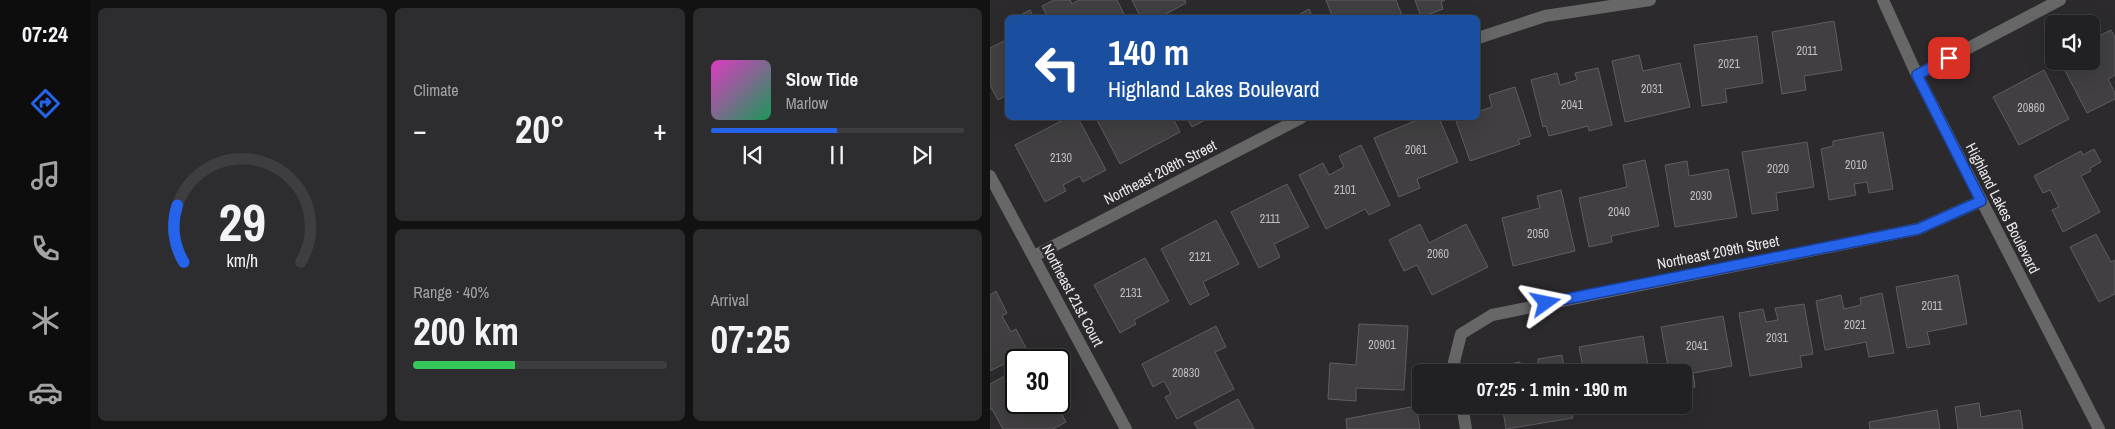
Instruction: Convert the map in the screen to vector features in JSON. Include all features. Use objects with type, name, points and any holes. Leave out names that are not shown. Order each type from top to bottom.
[{"type":"street","points":[[1480,37],[1546,16],[1650,0]]},
{"type":"street","name":"Highland Lakes Boulevard","points":[[1883,0],[1917,75],[2099,429]]},
{"type":"street","points":[[1917,75],[2060,0]]},
{"type":"street","name":"Northeast 208th Street","points":[[1034,256],[1297,120]]},
{"type":"street","name":"Northeast 21st Court","points":[[990,176],[1126,429]]},
{"type":"street","name":"Northeast 209th Street","points":[[1454,364],[1461,334],[1492,314],[1918,229],[1981,201]]},
{"type":"street","points":[[1464,414],[1466,429]]},
{"type":"building","points":[[1054,0],[1070,0],[1072,4],[1079,0],[1117,0],[1124,15],[1046,15],[1042,6]]},
{"type":"building","points":[[1132,0],[1185,0],[1186,3],[1164,15],[1140,15]]},
{"type":"building","points":[[1326,0],[1396,0],[1402,15],[1332,15]]},
{"type":"building","points":[[1415,0],[1445,0],[1441,2],[1443,9],[1426,15],[1420,15]]},
{"type":"building","points":[[1309,9],[1312,15],[1298,15]]},
{"type":"building","points":[[1030,10],[1032,15],[1021,15]]},
{"type":"building","points":[[1834,21],[1842,70],[1804,76],[1806,90],[1782,94],[1772,32]]},
{"type":"building","points":[[2111,30],[2115,37],[2115,75],[2108,79],[2115,93],[2115,99],[2087,113],[2065,70],[2100,70],[2100,36]]},
{"type":"building","points":[[1757,36],[1763,83],[1725,89],[1727,102],[1702,106],[1694,45]]},
{"type":"building","points":[[1005,40],[1005,96],[998,100],[990,85],[990,48]]},
{"type":"building","points":[[1639,55],[1643,71],[1680,63],[1690,107],[1625,122],[1612,61]]},
{"type":"building","points":[[1598,68],[1612,125],[1589,131],[1588,126],[1549,136],[1546,126],[1543,127],[1531,80],[1557,73],[1560,85],[1577,80],[1575,73]]},
{"type":"building","points":[[2044,70],[2069,119],[2019,145],[1993,97]]},
{"type":"building","points":[[1515,87],[1531,136],[1518,140],[1520,144],[1470,161],[1456,120],[1480,120],[1480,111],[1492,107],[1489,95]]},
{"type":"building","points":[[1063,120],[1079,120],[1106,170],[1083,182],[1080,176],[1063,185],[1066,191],[1045,202],[1015,145]]},
{"type":"building","points":[[1097,120],[1174,120],[1180,132],[1120,164]]},
{"type":"building","points":[[1188,120],[1205,120],[1192,127]]},
{"type":"building","points":[[1417,120],[1440,120],[1458,162],[1417,179],[1420,188],[1399,197],[1374,138]]},
{"type":"building","points":[[1883,132],[1893,189],[1869,193],[1867,182],[1854,184],[1856,195],[1829,200],[1821,149],[1833,146],[1833,141]]},
{"type":"building","points":[[1807,142],[1814,187],[1776,193],[1778,210],[1752,214],[1742,152]]},
{"type":"building","points":[[1361,145],[1390,205],[1369,215],[1365,209],[1326,229],[1299,175],[1323,163],[1329,175],[1344,167],[1339,156]]},
{"type":"building","points":[[2094,149],[2101,162],[2090,168],[2091,171],[2081,176],[2100,212],[2063,232],[2052,210],[2059,207],[2050,190],[2043,193],[2034,176],[2081,151],[2083,155]]},
{"type":"building","points":[[1645,160],[1659,226],[1611,236],[1612,242],[1589,247],[1579,198],[1627,187],[1623,165]]},
{"type":"building","points":[[1687,161],[1689,176],[1728,169],[1737,217],[1675,227],[1665,165]]},
{"type":"building","points":[[1287,184],[1309,227],[1274,244],[1280,257],[1259,268],[1231,212]]},
{"type":"building","points":[[1561,190],[1575,251],[1513,266],[1502,218],[1540,208],[1537,196]]},
{"type":"building","points":[[1216,220],[1239,264],[1203,282],[1209,295],[1190,305],[1161,249]]},
{"type":"building","points":[[1420,224],[1429,243],[1466,224],[1488,267],[1432,295],[1417,265],[1404,271],[1389,240]]},
{"type":"building","points":[[2096,234],[2111,262],[2115,260],[2115,294],[2099,302],[2070,247]]},
{"type":"building","points":[[1145,258],[1169,301],[1134,320],[1136,324],[1120,333],[1094,285]]},
{"type":"building","points":[[1958,275],[1967,324],[1927,332],[1930,344],[1907,348],[1896,287]]},
{"type":"building","points":[[996,291],[1007,313],[1002,316],[1011,332],[1016,329],[1026,349],[1005,349],[1005,364],[990,371],[990,295]]},
{"type":"building","points":[[1882,293],[1894,353],[1869,357],[1866,342],[1825,350],[1816,301],[1841,295],[1844,309],[1861,305],[1860,298]]},
{"type":"building","points":[[1804,304],[1813,354],[1800,356],[1802,367],[1750,376],[1739,313],[1763,309],[1766,322],[1778,320],[1775,308]]},
{"type":"building","points":[[1723,316],[1732,366],[1693,373],[1695,387],[1692,388],[1692,364],[1668,364],[1661,327]]},
{"type":"building","points":[[1359,324],[1408,326],[1404,390],[1356,388],[1356,401],[1328,399],[1330,363],[1356,365]]},
{"type":"building","points":[[1216,326],[1226,347],[1215,352],[1234,389],[1177,419],[1165,397],[1171,394],[1164,381],[1153,387],[1142,364]]},
{"type":"building","points":[[1643,336],[1648,364],[1582,364],[1579,347]]},
{"type":"building","points":[[1562,355],[1564,364],[1538,364],[1538,359]]},
{"type":"building","points":[[1005,376],[1005,414],[1062,414],[1066,422],[1053,429],[1003,429],[992,409],[990,410],[990,384]]},
{"type":"building","points":[[1238,399],[1254,429],[1198,429],[1194,423]]},
{"type":"building","points":[[1979,403],[1981,417],[2020,410],[2023,429],[1958,429],[1955,407]]},
{"type":"building","points":[[1412,407],[1412,414],[1417,414],[1420,429],[1347,429],[1346,419]]},
{"type":"building","points":[[1937,410],[1940,429],[1870,429],[1869,422]]},
{"type":"building","points":[[1504,414],[1572,414],[1573,418],[1506,429]]},
{"type":"route","points":[[1546,303],[1918,229],[1981,201],[1917,75],[1949,58]]}]
